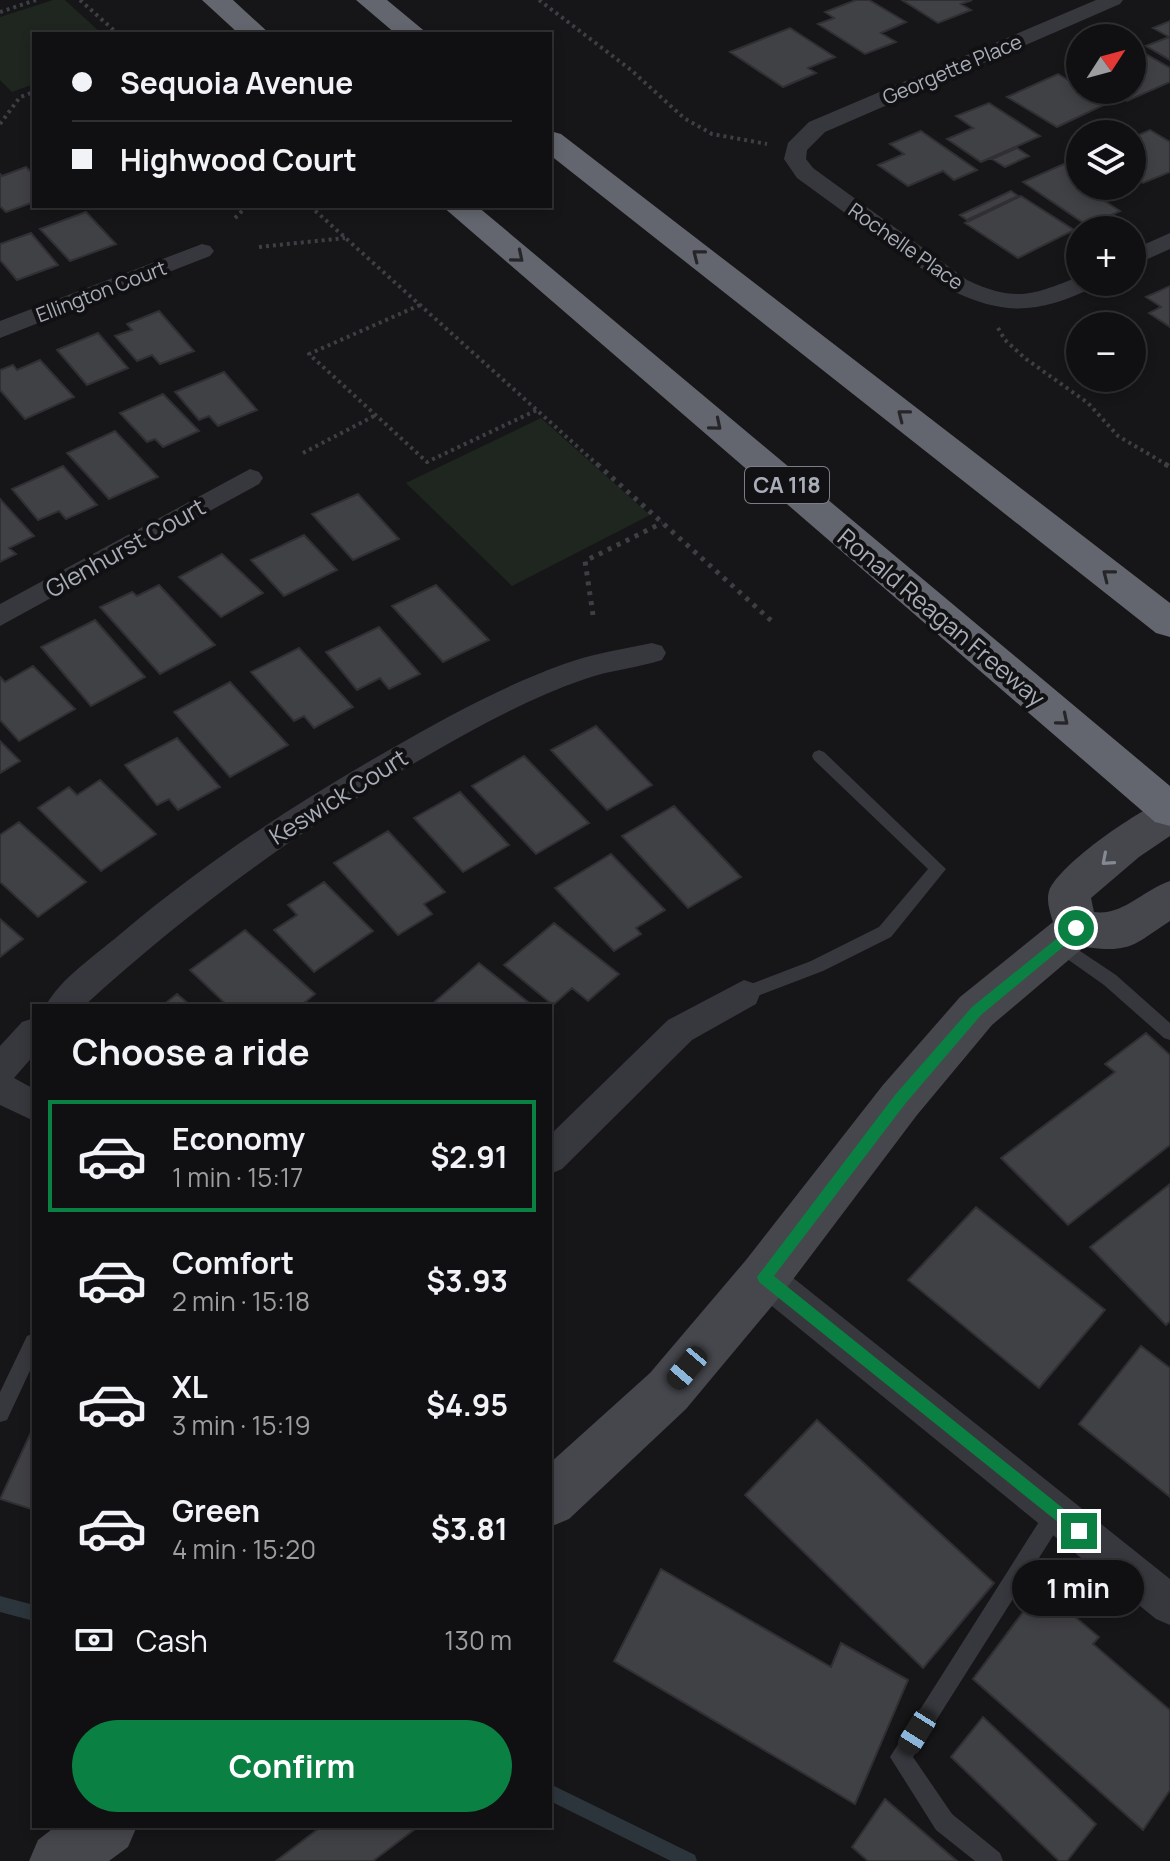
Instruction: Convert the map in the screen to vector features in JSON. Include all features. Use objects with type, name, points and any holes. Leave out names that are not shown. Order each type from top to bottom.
[{"type":"highway","points":[[216,0],[254,32]]},
{"type":"highway","points":[[370,0],[411,32]]},
{"type":"highway","points":[[552,142],[1170,623]]},
{"type":"highway","name":"Ronald Reagan Freeway","points":[[460,208],[1170,812]]},
{"type":"main road","points":[[1067,935],[1071,890],[1124,845],[1170,812]]},
{"type":"main road","points":[[552,1498],[668,1391],[764,1277],[900,1100],[976,1011],[1067,935],[1117,933],[1170,899]]},
{"type":"main road","points":[[59,1861],[104,1828]]},
{"type":"street","points":[[1068,0],[1087,11]]},
{"type":"street","name":"Georgette Place","points":[[796,148],[817,127],[1113,0]]},
{"type":"street","name":"Rochelle Place","points":[[796,148],[795,159],[805,173],[977,295],[1003,303],[1043,301],[1066,291]]},
{"type":"street","points":[[1146,252],[1170,240]]},
{"type":"street","name":"Ellington Court","points":[[0,330],[202,251]]},
{"type":"street","name":"Glenhurst Court","points":[[0,616],[250,478]]},
{"type":"street","name":"Keswick Court","points":[[64,1004],[119,952],[216,875],[373,772],[488,708],[578,670],[652,653]]},
{"type":"street","points":[[552,1156],[680,1030],[744,994]]},
{"type":"street","points":[[0,1070],[32,1034]]},
{"type":"street","points":[[0,1088],[32,1105]]},
{"type":"street","points":[[764,1277],[1170,1605]]},
{"type":"lane","points":[[744,994],[817,966],[885,932],[938,869],[819,756]]},
{"type":"lane","points":[[1067,935],[1110,980],[1170,1033]]},
{"type":"lane","points":[[0,1413],[32,1346]]},
{"type":"lane","points":[[992,1861],[944,1822],[901,1757],[1056,1513]]},
{"type":"path","points":[[0,12],[36,0]]},
{"type":"path","points":[[80,0],[116,32]]},
{"type":"path","points":[[539,0],[631,70],[684,118],[712,134],[796,148]]},
{"type":"path","points":[[0,124],[20,97],[32,93]]},
{"type":"path","points":[[235,218],[245,208]]},
{"type":"path","points":[[312,208],[775,624]]},
{"type":"path","points":[[259,247],[345,238]]},
{"type":"path","points":[[1003,303],[996,324],[1005,340],[1026,359],[1088,403],[1118,436],[1170,467]]},
{"type":"path","points":[[420,305],[309,354],[427,462],[537,410]]},
{"type":"path","points":[[303,453],[376,415]]},
{"type":"path","points":[[593,615],[585,561],[662,523]]},
{"type":"shaded area","points":[[53,0],[65,0],[100,32],[32,32],[32,85],[12,92],[0,80],[0,17]]},
{"type":"shaded area","points":[[541,418],[650,515],[512,586],[406,483]]},
{"type":"building","points":[[856,0],[869,0],[906,22],[881,33],[896,42],[865,54],[818,24],[834,18],[825,12]]},
{"type":"building","points":[[902,0],[972,0],[961,4],[971,10],[938,23]]},
{"type":"building","points":[[1170,21],[1170,60],[1146,46],[1169,37],[1153,28]]},
{"type":"building","points":[[790,28],[835,57],[808,68],[816,73],[783,87],[730,52]]},
{"type":"building","points":[[1146,54],[1170,68],[1170,82],[1146,93]]},
{"type":"building","points":[[1058,74],[1066,79],[1066,104],[1106,104],[1066,120],[1057,127],[1007,97]]},
{"type":"building","points":[[989,103],[1040,136],[981,162],[947,139],[973,128],[956,116]]},
{"type":"building","points":[[1150,130],[1170,142],[1170,172],[1146,182],[1146,132]]},
{"type":"building","points":[[921,131],[977,170],[954,180],[943,171],[908,186],[878,165],[904,154],[890,144]]},
{"type":"building","points":[[1017,148],[1029,156],[1005,167],[992,159]]},
{"type":"building","points":[[1066,163],[1066,200],[1103,200],[1120,211],[1109,216],[1073,216],[1023,182]]},
{"type":"building","points":[[26,167],[32,173],[32,203],[6,212],[0,206],[0,174],[2,176]]},
{"type":"building","points":[[1011,191],[1018,196],[967,220],[960,215]]},
{"type":"building","points":[[1021,196],[1066,225],[1066,234],[1018,258],[965,223]]},
{"type":"building","points":[[86,212],[116,244],[70,261],[40,229]]},
{"type":"building","points":[[31,233],[58,265],[17,280],[0,260],[0,244]]},
{"type":"building","points":[[1170,286],[1170,327],[1149,313],[1161,307],[1146,297]]},
{"type":"building","points":[[159,311],[194,351],[160,364],[152,355],[137,361],[115,336],[132,330],[127,324]]},
{"type":"building","points":[[98,333],[128,368],[87,385],[57,350]]},
{"type":"building","points":[[40,360],[74,397],[25,419],[0,390],[0,370],[13,365],[17,370]]},
{"type":"building","points":[[224,372],[257,410],[218,426],[209,416],[199,420],[175,392]]},
{"type":"building","points":[[163,394],[199,431],[163,447],[155,439],[147,442],[120,413]]},
{"type":"building","points":[[115,431],[158,477],[109,499],[67,453]]},
{"type":"building","points":[[63,466],[97,505],[66,519],[59,511],[38,520],[12,489]]},
{"type":"building","points":[[358,494],[399,539],[353,560],[312,514]]},
{"type":"building","points":[[0,499],[34,536],[9,548],[16,554],[0,562]]},
{"type":"building","points":[[304,535],[337,570],[284,596],[251,560]]},
{"type":"building","points":[[222,554],[263,593],[221,617],[179,577]]},
{"type":"building","points":[[159,585],[215,645],[160,674],[100,607],[132,592],[137,596]]},
{"type":"building","points":[[436,585],[489,640],[443,662],[392,606]]},
{"type":"building","points":[[95,620],[145,677],[91,706],[41,647]]},
{"type":"building","points":[[379,627],[420,674],[389,689],[380,678],[357,690],[326,652]]},
{"type":"building","points":[[299,648],[353,707],[314,728],[304,716],[294,721],[251,672]]},
{"type":"building","points":[[33,666],[75,709],[19,741],[0,720],[0,677],[5,682]]},
{"type":"building","points":[[230,682],[288,745],[230,777],[174,712]]},
{"type":"building","points":[[596,726],[652,785],[607,810],[551,750]]},
{"type":"building","points":[[177,738],[220,787],[178,810],[169,799],[157,805],[125,765]]},
{"type":"building","points":[[0,741],[20,761],[0,773]]},
{"type":"building","points":[[524,756],[589,823],[536,854],[472,786]]},
{"type":"building","points":[[100,780],[156,834],[101,871],[38,808],[69,787],[77,795]]},
{"type":"building","points":[[460,792],[509,845],[463,872],[414,818]]},
{"type":"building","points":[[674,806],[741,877],[688,908],[622,836]]},
{"type":"building","points":[[19,822],[86,882],[38,917],[0,882],[0,835]]},
{"type":"building","points":[[388,831],[445,892],[424,904],[432,914],[398,935],[334,863]]},
{"type":"building","points":[[611,854],[665,910],[636,928],[641,934],[614,951],[555,888]]},
{"type":"building","points":[[324,882],[373,931],[314,972],[274,930],[297,915],[288,905]]},
{"type":"building","points":[[0,919],[23,939],[0,957]]},
{"type":"building","points":[[554,923],[619,974],[588,1001],[572,988],[553,1005],[504,965]]},
{"type":"building","points":[[245,930],[315,994],[302,1004],[226,1004],[190,970]]},
{"type":"building","points":[[479,963],[530,1004],[432,1004]]},
{"type":"building","points":[[177,994],[189,1004],[164,1004]]},
{"type":"building","points":[[1146,1033],[1170,1055],[1170,1145],[1068,1225],[1001,1158],[1115,1072],[1105,1064]]},
{"type":"building","points":[[1170,1184],[1170,1321],[1166,1325],[1090,1247]]},
{"type":"building","points":[[976,1207],[1105,1310],[1039,1388],[908,1280]]},
{"type":"building","points":[[1141,1346],[1170,1368],[1170,1497],[1079,1424]]},
{"type":"building","points":[[817,1420],[994,1583],[923,1668],[745,1495]]},
{"type":"building","points":[[32,1430],[32,1509],[0,1499]]},
{"type":"building","points":[[661,1569],[831,1667],[841,1643],[908,1680],[855,1804],[614,1661]]},
{"type":"building","points":[[1041,1588],[1099,1637],[1093,1644],[1170,1710],[1170,1790],[1143,1830],[973,1679]]},
{"type":"building","points":[[983,1717],[1096,1824],[1067,1861],[1059,1861],[951,1757]]},
{"type":"building","points":[[885,1799],[957,1861],[868,1861],[852,1847]]},
{"type":"building","points":[[319,1828],[415,1829],[373,1861],[276,1861]]},
{"type":"waterway","points":[[0,1604],[32,1612]]},
{"type":"waterway","points":[[552,1793],[689,1861]]},
{"type":"route","points":[[1076,928],[976,1011],[900,1100],[764,1277],[1079,1531]]}]
